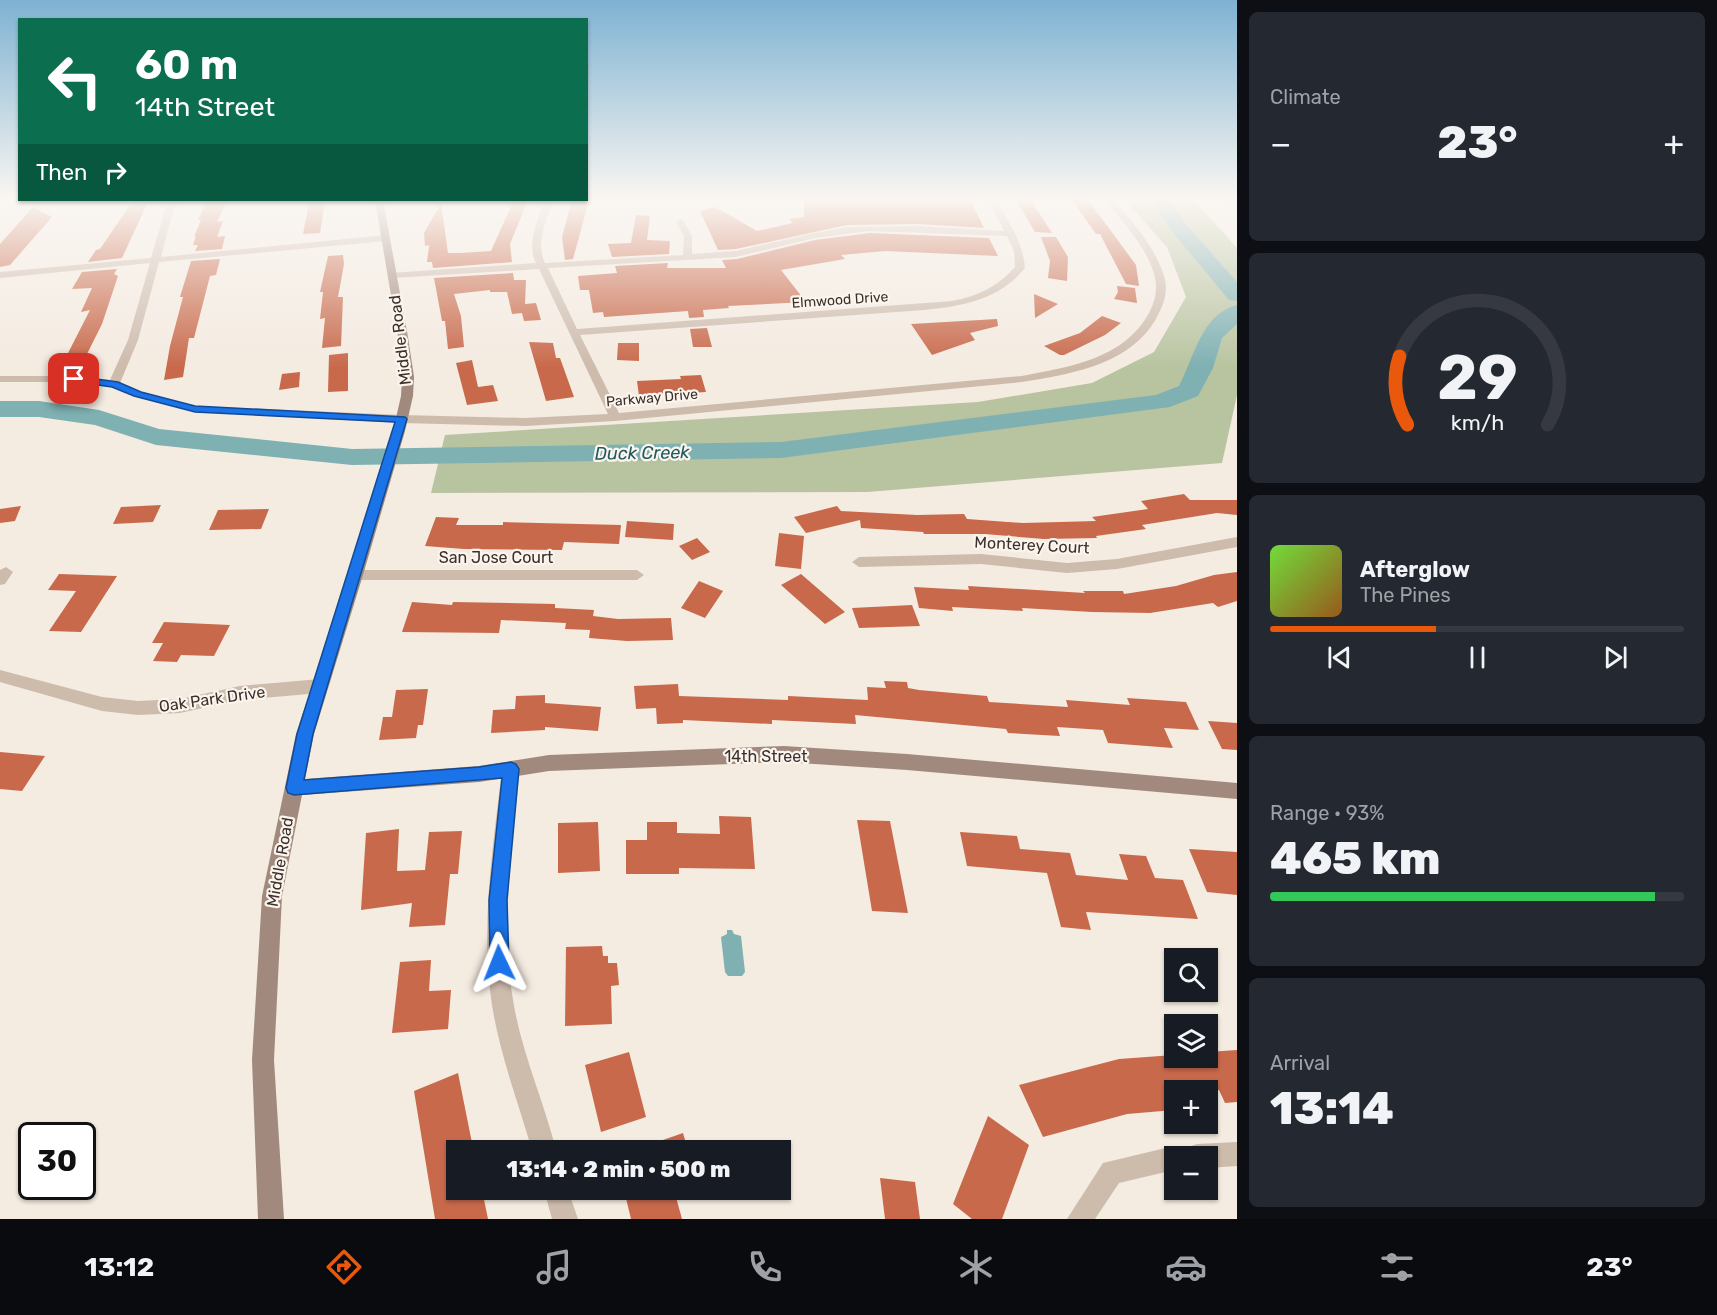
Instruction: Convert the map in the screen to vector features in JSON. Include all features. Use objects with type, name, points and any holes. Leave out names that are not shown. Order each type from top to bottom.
[{"type":"main road","name":"Middle Road","points":[[271,1219],[264,1048],[272,896],[305,734],[356,575],[400,425],[408,377],[404,337],[389,254]]},
{"type":"main road","name":"14th Street","points":[[294,788],[479,774],[573,762],[784,754],[907,762],[1237,791]]},
{"type":"street","points":[[114,384],[133,340],[158,254]]},
{"type":"street","points":[[0,275],[220,254]]},
{"type":"street","points":[[536,254],[615,417]]},
{"type":"street","points":[[392,275],[737,254]]},
{"type":"street","name":"Elmwood Drive","points":[[574,332],[945,305],[978,298],[1003,285],[1020,268],[1019,254]]},
{"type":"street","name":"Parkway Drive","points":[[0,379],[74,379],[114,384],[146,397],[195,409],[400,425],[615,417],[977,385],[1064,371],[1108,356],[1126,346],[1149,324],[1160,300],[1162,284],[1156,267],[1147,254]]},
{"type":"street","name":"Monterey Court","points":[[859,562],[981,560],[1066,567],[1118,564],[1237,542]]},
{"type":"street","name":"San Jose Court","points":[[356,575],[637,575]]},
{"type":"street","name":"Oak Park Drive","points":[[0,676],[102,704],[138,708],[180,706],[240,693],[320,686]]},
{"type":"street","points":[[511,769],[498,900],[500,984],[510,1039],[541,1140]]},
{"type":"street","points":[[1218,1155],[1237,1154]]},
{"type":"street","points":[[1080,1219],[1112,1172],[1164,1160]]},
{"type":"street","points":[[559,1200],[565,1219]]},
{"type":"green space","points":[[1170,254],[1237,254],[1237,395],[1222,463],[867,492],[431,493],[445,435],[978,402],[1092,383],[1154,352],[1186,297]]},
{"type":"water","points":[[727,930],[732,930],[734,934],[741,936],[745,972],[742,976],[728,976],[725,972],[721,937],[727,934]]},
{"type":"building","points":[[0,254],[20,254],[10,265],[0,267]]},
{"type":"building","points":[[93,254],[124,254],[122,258],[88,262]]},
{"type":"building","points":[[428,254],[511,254],[512,262],[433,268],[432,262],[427,262]]},
{"type":"building","points":[[564,254],[574,254],[573,259],[565,260]]},
{"type":"building","points":[[611,254],[669,254],[669,254],[612,257]]},
{"type":"building","points":[[758,254],[853,254],[841,255],[845,259],[781,270],[806,302],[728,306],[729,308],[703,310],[704,317],[689,318],[688,311],[604,317],[603,312],[593,313],[589,290],[580,290],[578,276],[617,273],[615,266],[668,263],[667,268],[726,268],[722,260]]},
{"type":"building","points":[[950,254],[997,254],[998,256]]},
{"type":"building","points":[[1047,254],[1066,254],[1067,281],[1048,278],[1050,261]]},
{"type":"building","points":[[1110,254],[1128,254],[1136,265],[1139,286],[1126,284]]},
{"type":"building","points":[[343,255],[344,264],[338,297],[343,297],[341,346],[322,348],[325,318],[320,319],[323,292],[320,292],[328,256]]},
{"type":"building","points":[[220,259],[216,275],[210,276],[194,338],[189,338],[183,377],[164,380],[183,297],[180,297],[191,261]]},
{"type":"building","points":[[117,269],[114,274],[118,276],[102,324],[86,356],[65,359],[90,310],[81,312],[92,288],[72,289],[82,272]]},
{"type":"building","points":[[513,273],[514,280],[526,280],[525,304],[536,303],[541,320],[524,321],[522,313],[512,314],[507,292],[490,292],[490,290],[454,294],[461,316],[464,347],[448,349],[445,321],[442,321],[434,278]]},
{"type":"building","points":[[1117,286],[1135,288],[1137,303],[1114,299],[1118,292]]},
{"type":"building","points":[[1034,294],[1058,304],[1035,318]]},
{"type":"building","points":[[1102,316],[1121,323],[1105,335],[1064,355],[1044,346],[1080,333]]},
{"type":"building","points":[[997,319],[998,326],[970,333],[975,340],[932,355],[911,324]]},
{"type":"building","points":[[707,328],[712,347],[693,347],[690,329]]},
{"type":"building","points":[[529,342],[553,343],[556,358],[560,358],[574,397],[546,401]]},
{"type":"building","points":[[618,343],[639,343],[639,361],[617,360]]},
{"type":"building","points":[[348,353],[348,391],[328,392],[329,355]]},
{"type":"building","points":[[472,360],[478,387],[493,385],[498,401],[467,405],[456,363]]},
{"type":"building","points":[[300,372],[299,387],[279,390],[282,374]]},
{"type":"building","points":[[701,375],[706,392],[639,396],[637,381],[681,379],[680,376]]},
{"type":"building","points":[[1184,494],[1190,500],[1237,500],[1237,515],[1217,513],[1142,525],[1146,529],[1096,536],[1097,538],[1044,539],[985,534],[924,534],[923,532],[861,528],[860,520],[806,533],[794,517],[837,506],[841,511],[917,515],[964,514],[967,519],[1023,523],[1096,521],[1092,517],[1148,509],[1141,501]]},
{"type":"building","points":[[161,505],[153,522],[113,524],[121,507]]},
{"type":"building","points":[[21,506],[15,521],[0,523],[0,509]]},
{"type":"building","points":[[269,509],[261,529],[209,530],[218,510]]},
{"type":"building","points":[[436,517],[459,518],[456,525],[503,525],[503,522],[621,525],[619,544],[564,542],[562,550],[464,549],[425,546]]},
{"type":"building","points":[[627,521],[674,524],[673,540],[625,537]]},
{"type":"building","points":[[779,533],[804,536],[801,569],[775,566]]},
{"type":"building","points":[[697,538],[710,552],[692,560],[679,546]]},
{"type":"building","points":[[1237,572],[1237,601],[1218,607],[1213,603],[1150,613],[1022,608],[1023,611],[952,607],[953,611],[919,608],[914,587],[969,590],[968,586],[1085,593],[1083,591],[1123,591],[1124,594],[1176,586],[1214,575]]},
{"type":"building","points":[[59,574],[117,576],[81,632],[49,631],[76,591],[48,590]]},
{"type":"building","points":[[801,574],[845,612],[825,624],[781,585]]},
{"type":"building","points":[[699,581],[723,591],[705,618],[681,608]]},
{"type":"building","points":[[412,602],[452,605],[453,602],[555,604],[555,608],[594,610],[593,616],[618,619],[671,618],[673,640],[627,641],[589,638],[590,630],[565,629],[566,623],[501,620],[499,633],[402,632]]},
{"type":"building","points":[[912,605],[920,626],[859,628],[852,608]]},
{"type":"building","points":[[164,622],[230,625],[214,656],[181,655],[177,662],[153,661],[163,643],[152,643]]},
{"type":"building","points":[[884,681],[907,682],[908,688],[919,690],[987,696],[989,702],[1068,707],[1066,700],[1130,705],[1127,698],[1186,702],[1199,730],[1164,728],[1173,748],[1108,743],[1103,730],[1057,727],[1060,736],[1008,733],[1006,729],[855,715],[856,724],[772,720],[772,724],[683,720],[683,723],[657,724],[656,708],[636,709],[634,686],[678,684],[679,696],[788,700],[788,696],[868,700],[867,687],[886,688]]},
{"type":"building","points":[[428,689],[423,725],[418,725],[416,738],[379,740],[383,717],[392,717],[396,690]]},
{"type":"building","points":[[545,695],[545,703],[601,707],[598,731],[545,727],[545,730],[491,733],[493,710],[515,709],[516,696]]},
{"type":"building","points":[[1208,721],[1237,723],[1237,750],[1222,749]]},
{"type":"building","points":[[0,752],[45,756],[22,791],[0,789]]},
{"type":"building","points":[[719,816],[751,817],[755,869],[679,868],[679,874],[626,874],[626,840],[647,840],[647,822],[677,822],[677,833],[720,834]]},
{"type":"building","points":[[857,820],[890,821],[908,913],[872,911]]},
{"type":"building","points":[[598,822],[600,871],[558,873],[558,823]]},
{"type":"building","points":[[399,829],[397,871],[425,870],[429,832],[462,831],[458,874],[450,874],[445,925],[409,927],[412,903],[361,910],[366,833]]},
{"type":"building","points":[[960,832],[1017,836],[1020,849],[1070,853],[1076,875],[1128,880],[1119,854],[1146,856],[1155,878],[1183,880],[1198,919],[1086,912],[1091,930],[1061,927],[1047,873],[967,866]]},
{"type":"building","points":[[1189,849],[1237,852],[1237,895],[1207,892]]},
{"type":"building","points":[[602,946],[603,956],[608,956],[608,963],[617,963],[619,985],[611,986],[612,1024],[565,1026],[566,947]]},
{"type":"building","points":[[431,960],[429,991],[451,990],[448,1029],[392,1033],[400,962]]},
{"type":"building","points":[[1237,1050],[1237,1102],[1225,1103],[1218,1090],[1218,1080],[1164,1080],[1164,1111],[1127,1114],[1043,1137],[1019,1085],[1119,1059],[1164,1056],[1164,1068],[1218,1068],[1218,1051]]},
{"type":"building","points":[[629,1052],[646,1117],[601,1132],[585,1065]]},
{"type":"building","points":[[458,1073],[471,1140],[446,1140],[446,1200],[484,1200],[488,1219],[435,1219],[414,1091]]},
{"type":"building","points":[[988,1116],[1029,1145],[1002,1219],[972,1219],[953,1204]]},
{"type":"building","points":[[683,1133],[685,1140],[663,1140]]},
{"type":"building","points":[[880,1178],[915,1182],[920,1219],[885,1219]]},
{"type":"building","points":[[626,1200],[677,1200],[682,1219],[631,1219]]},
{"type":"waterway","name":"Duck Creek","points":[[1202,254],[1237,295]]},
{"type":"waterway","name":"Duck Creek","points":[[0,409],[39,409],[99,418],[156,437],[352,457],[781,450],[1161,402],[1189,391],[1201,368],[1211,336],[1237,312]]},
{"type":"route","points":[[74,379],[114,384],[162,402],[195,409],[402,419],[356,575],[305,734],[294,788],[479,774],[511,769],[498,900],[499,963]]}]
